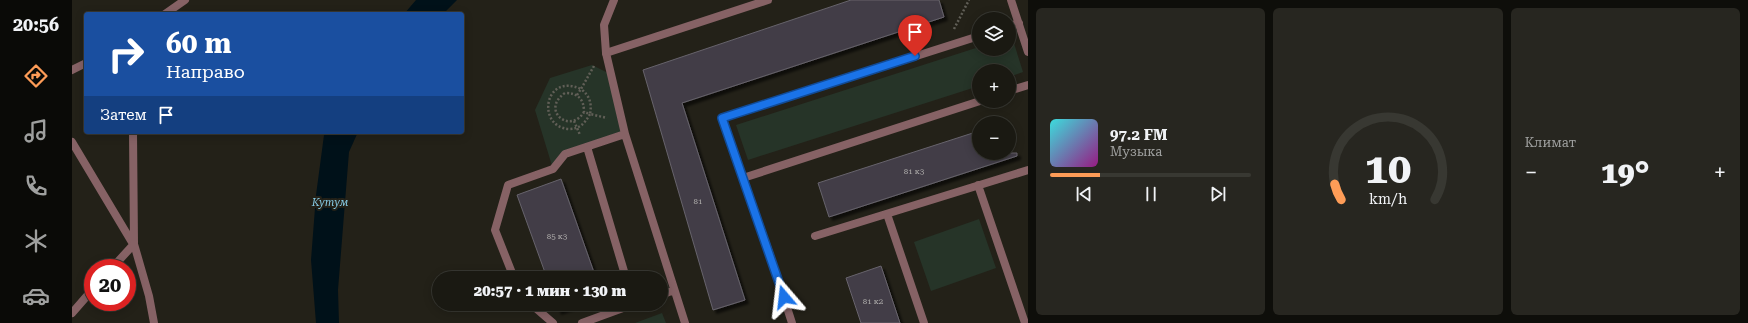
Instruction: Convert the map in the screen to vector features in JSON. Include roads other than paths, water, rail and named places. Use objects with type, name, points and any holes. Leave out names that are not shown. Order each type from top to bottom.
[{"type":"street","points":[[168,12],[186,0]]},
{"type":"street","points":[[614,0],[604,24],[606,53],[625,134],[685,323]]},
{"type":"street","points":[[606,53],[768,0]]},
{"type":"street","points":[[1011,0],[1028,52]]},
{"type":"street","points":[[792,323],[772,258],[722,118],[972,38]]},
{"type":"street","points":[[72,70],[84,64]]},
{"type":"street","points":[[1016,89],[1028,85]]},
{"type":"street","points":[[743,178],[972,104]]},
{"type":"street","points":[[120,259],[134,244],[133,134]]},
{"type":"street","points":[[511,271],[495,230],[508,185],[553,169],[565,154],[625,134]]},
{"type":"street","points":[[72,142],[134,244],[149,296],[154,323]]},
{"type":"street","points":[[587,147],[624,271]]},
{"type":"street","points":[[815,236],[1028,170]]},
{"type":"street","points":[[978,185],[1025,323]]},
{"type":"street","points":[[887,214],[924,323]]},
{"type":"street","points":[[668,292],[674,290]]},
{"type":"street","points":[[72,313],[84,300]]},
{"type":"street","points":[[539,311],[553,323]]},
{"type":"street","points":[[582,323],[615,311]]},
{"type":"water","points":[[416,0],[457,0],[445,12],[406,12]]},
{"type":"water","name":"Кутум","points":[[357,134],[349,152],[338,290],[339,323],[316,323],[311,260],[316,195],[324,135]]}]
